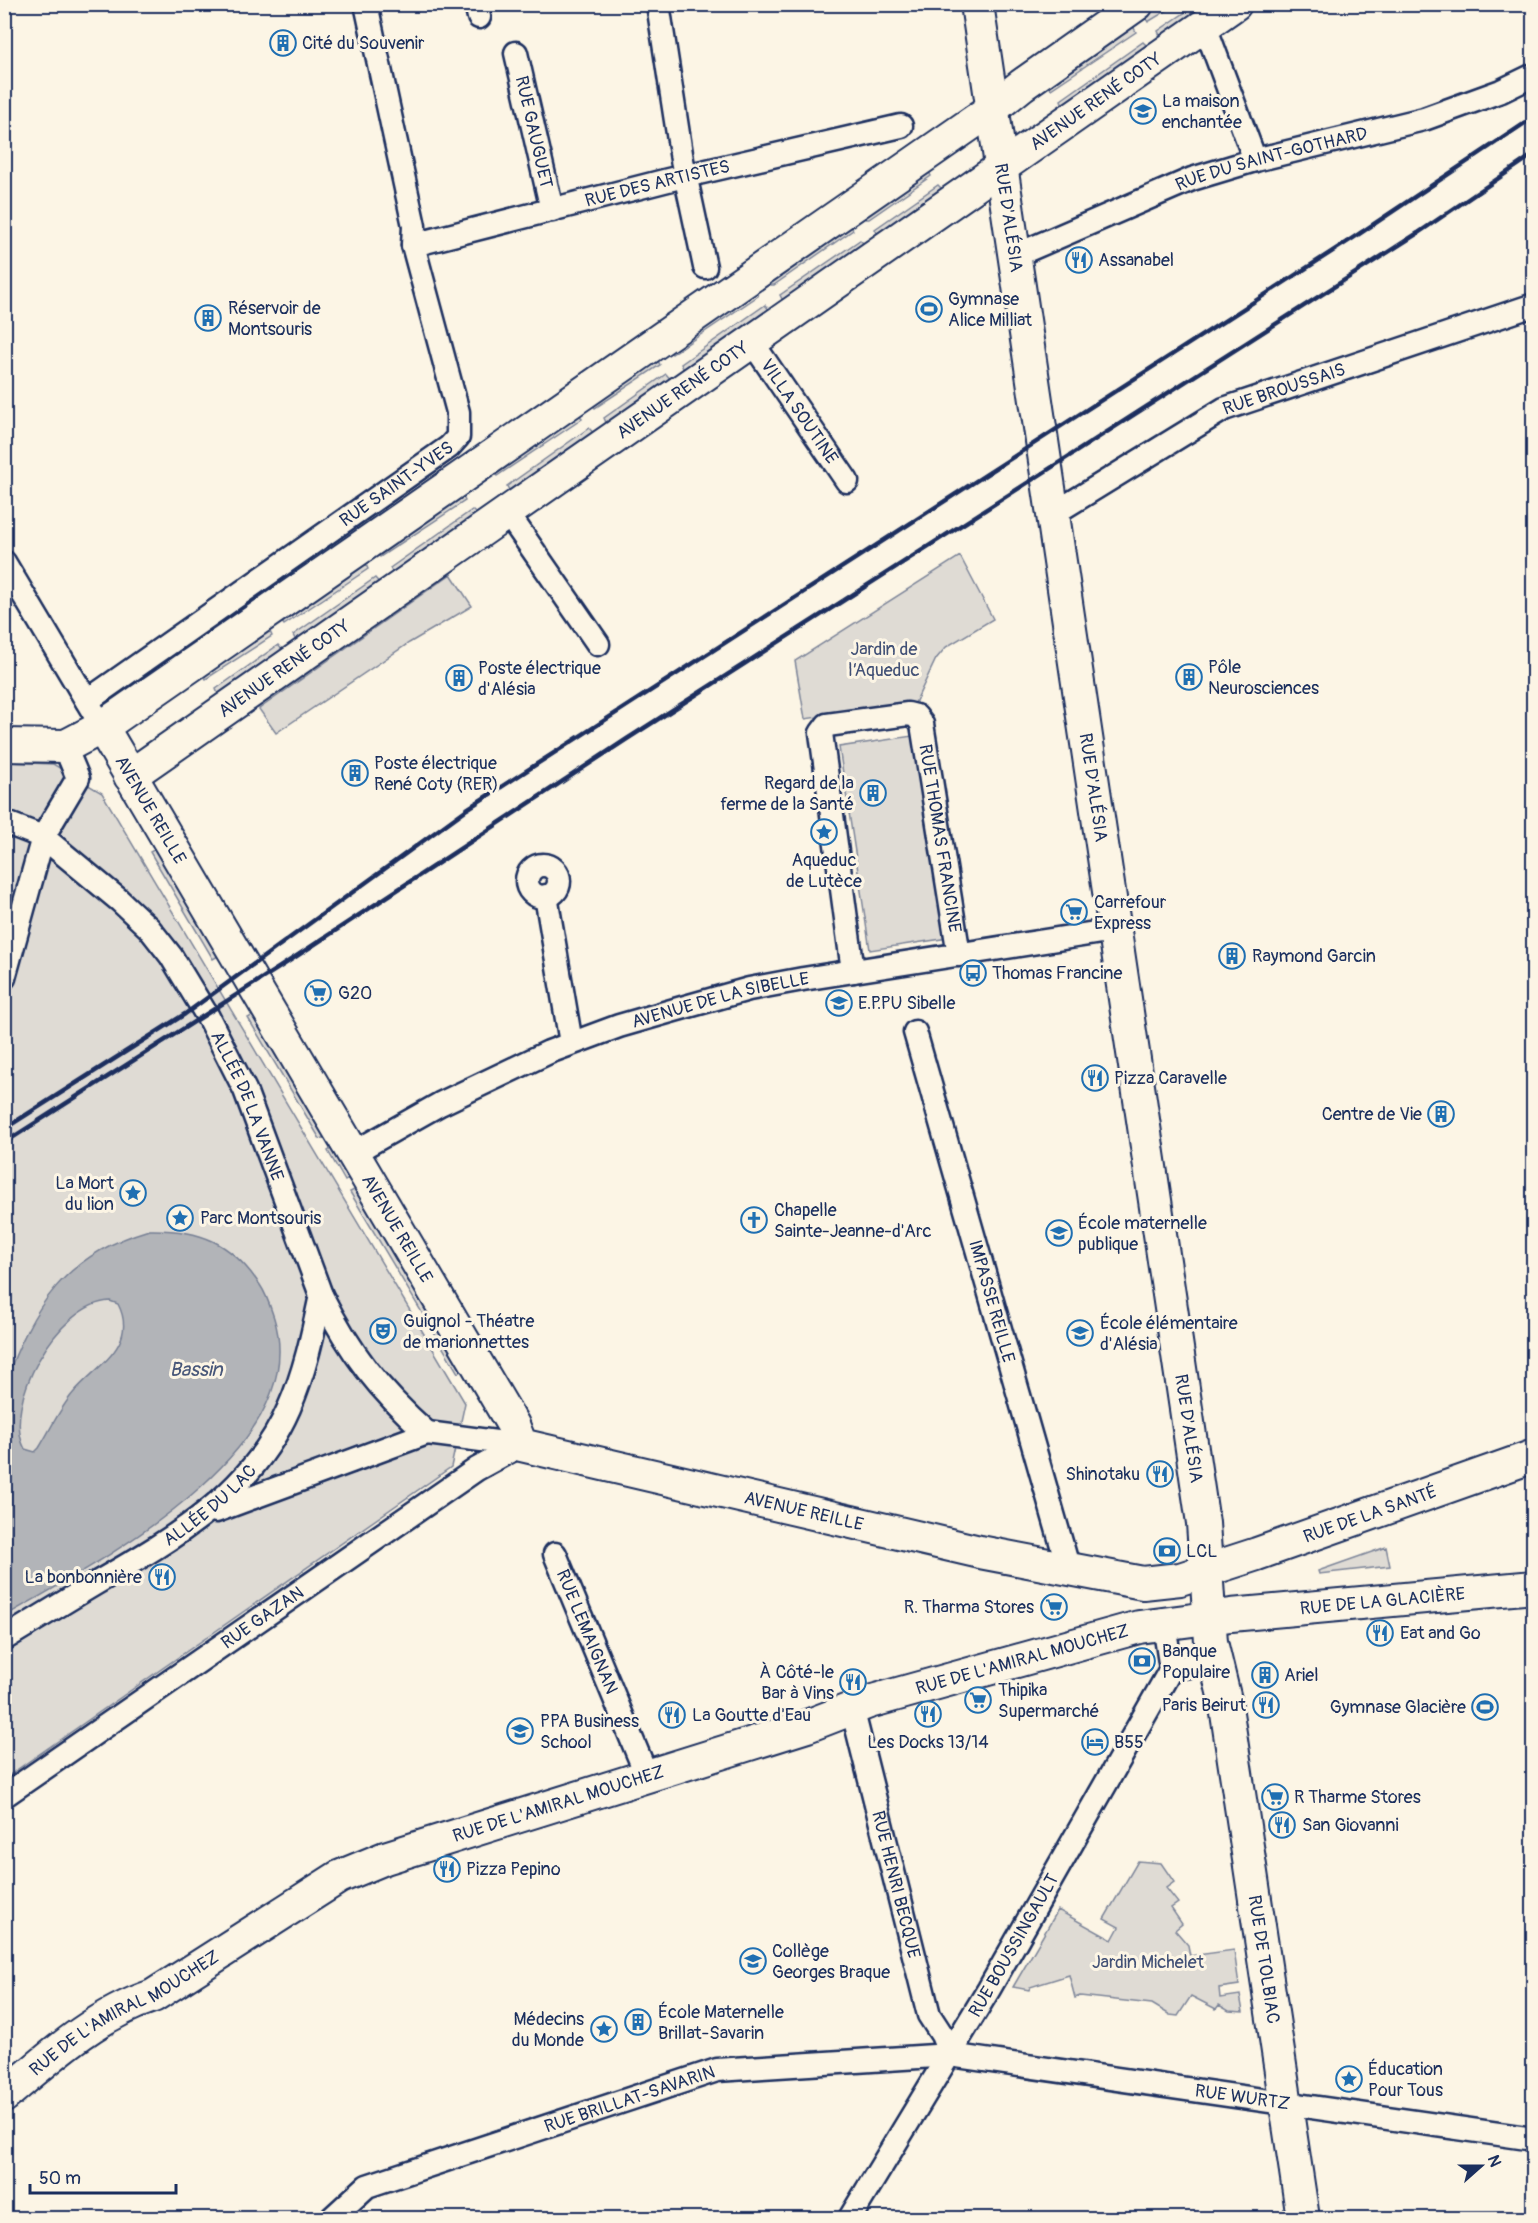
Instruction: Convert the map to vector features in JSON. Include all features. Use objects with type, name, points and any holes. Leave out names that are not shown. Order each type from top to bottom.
[{"type":"street","name":"RUE SAINT-YVES","points":[[87,700],[455,442],[459,432],[459,412],[413,245],[414,226],[366,4]]},
{"type":"street","points":[[658,4],[685,176],[705,267]]},
{"type":"street","name":"RUE D'ALÉSIA","points":[[977,4],[1203,1523],[1207,1570],[1220,1617]]},
{"type":"street","points":[[4,745],[66,746],[102,728],[992,109],[1022,85],[1137,4]]},
{"type":"street","name":"AVENUE RENÉ COTY","points":[[130,776],[506,511],[1001,169],[1235,4]]},
{"type":"street","points":[[1205,26],[1255,160]]},
{"type":"street","name":"RUE GAUGUET","points":[[516,53],[552,210]]},
{"type":"street","name":"RUE DU SAINT-GOTHARD","points":[[1014,256],[1191,179],[1255,160],[1424,119],[1501,91],[1533,75]]},
{"type":"street","name":"RUE DES ARTISTES","points":[[413,245],[685,176],[901,126]]},
{"type":"street","name":"RUE BROUSSAIS","points":[[1053,514],[1224,410],[1533,305]]},
{"type":"street","name":"VILLA SOUTINE","points":[[752,342],[848,481]]},
{"type":"street","points":[[506,511],[598,644]]},
{"type":"street","name":"AVENUE REILLE","points":[[4,562],[513,1425],[521,1445],[980,1552],[1069,1570],[1143,1583],[1180,1579],[1207,1570]]},
{"type":"street","name":"RUE THOMAS FRANCINE","points":[[854,971],[821,730],[827,725],[908,714],[915,716],[922,724],[959,955]]},
{"type":"street","points":[[4,978],[43,837],[78,778],[70,759]]},
{"type":"street","name":"ALLÉE DE LA VANNE","points":[[4,822],[43,837],[149,928],[187,982],[224,1047],[249,1101],[321,1295],[364,1370],[380,1389],[427,1433]]},
{"type":"street","points":[[546,896],[571,1043]]},
{"type":"street","name":"AVENUE DE LA SIBELLE","points":[[353,1154],[440,1104],[571,1043],[619,1026],[749,989],[1114,930]]},
{"type":"street","name":"IMPASSE REILLE","points":[[915,1032],[1069,1570]]},
{"type":"street","name":"ALLÉE DU LAC","points":[[4,1640],[206,1514],[246,1476],[267,1448],[288,1410],[306,1360],[321,1295]]},
{"type":"street","points":[[206,1514],[427,1433],[521,1445]]},
{"type":"street","name":"RUE GAZAN","points":[[4,1796],[477,1469],[521,1445]]},
{"type":"street","name":"RUE DE LA SANTÉ","points":[[1207,1570],[1533,1456]]},
{"type":"street","name":"RUE LEMAIGNAN","points":[[555,1554],[647,1776]]},
{"type":"street","name":"RUE DE LA GLACIÈRE","points":[[1164,1623],[1533,1587]]},
{"type":"street","points":[[1220,1617],[1214,1662],[1225,1700]]},
{"type":"street","points":[[1220,1617],[1233,1654],[1225,1700]]},
{"type":"street","points":[[1164,1623],[1171,1669],[1214,1662]]},
{"type":"street","name":"RUE DE L'AMIRAL MOUCHEZ","points":[[4,2096],[68,2042],[124,2005],[153,1996],[358,1868],[807,1726],[852,1708],[1089,1640],[1164,1623]]},
{"type":"street","name":"RUE BOUSSINGAULT","points":[[850,2218],[950,2055],[1171,1669]]},
{"type":"street","name":"RUE DE TOLBIAC","points":[[1225,1700],[1303,2218]]},
{"type":"street","name":"RUE HENRI BECQUE","points":[[852,1708],[929,2015],[942,2034],[950,2055]]},
{"type":"street","name":"RUE WURTZ","points":[[950,2055],[1533,2139]]},
{"type":"street","name":"RUE BRILLAT-SAVARIN","points":[[332,2218],[367,2186],[717,2070],[950,2055]]},
{"type":"green space","points":[[1157,5],[1176,5],[1148,22],[1143,14]]},
{"type":"green space","points":[[1196,5],[1216,5],[1163,42],[1158,31]]},
{"type":"green space","points":[[1131,22],[1136,32],[1051,89],[1046,82]]},
{"type":"green space","points":[[1143,42],[1151,50],[1065,110],[1061,100]]},
{"type":"green space","points":[[926,165],[931,176],[866,219],[860,211]]},
{"type":"green space","points":[[938,185],[946,193],[880,239],[875,229]]},
{"type":"green space","points":[[848,219],[853,230],[771,285],[765,277]]},
{"type":"green space","points":[[860,240],[868,248],[785,305],[780,295]]},
{"type":"green space","points":[[754,285],[758,296],[672,354],[666,346]]},
{"type":"green space","points":[[765,305],[773,314],[686,374],[681,364]]},
{"type":"green space","points":[[655,354],[660,365],[595,408],[589,400]]},
{"type":"green space","points":[[666,374],[674,383],[609,429],[604,418]]},
{"type":"green space","points":[[577,408],[582,419],[497,476],[492,468]]},
{"type":"green space","points":[[589,428],[597,437],[512,497],[507,486]]},
{"type":"green space","points":[[460,490],[465,501],[380,557],[375,550]]},
{"type":"green space","points":[[472,510],[480,518],[395,578],[390,568]]},
{"type":"green space","name":"Jardin de l’Aqueduc","points":[[960,556],[993,619],[946,647],[936,659],[915,703],[805,719],[795,661]]},
{"type":"green space","points":[[363,558],[368,569],[284,625],[279,617]]},
{"type":"green space","points":[[451,574],[472,606],[409,643],[276,733],[259,709]]},
{"type":"green space","points":[[375,578],[383,587],[298,645],[293,635]]},
{"type":"green space","points":[[267,625],[272,636],[206,679],[201,671]]},
{"type":"green space","points":[[278,645],[286,654],[220,699],[216,689]]},
{"type":"green space","points":[[919,735],[948,938],[870,950],[839,747]]},
{"type":"green space","name":"Parc Montsouris","points":[[5,762],[53,764],[102,793],[465,1403],[451,1467],[5,1778]]},
{"type":"green space","points":[[157,848],[220,955],[213,959],[150,852]]},
{"type":"green space","points":[[255,1014],[327,1136],[320,1139],[248,1018]]},
{"type":"green space","points":[[334,1147],[351,1177],[345,1181],[328,1151]]},
{"type":"green space","points":[[358,1188],[465,1368],[458,1373],[350,1192]]},
{"type":"green space","points":[[1386,1547],[1390,1566],[1319,1574],[1318,1571]]},
{"type":"green space","name":"Jardin Michelet","points":[[1138,1861],[1161,1863],[1174,1882],[1166,1888],[1178,1903],[1171,1908],[1182,1924],[1175,1930],[1188,1945],[1190,1956],[1234,1950],[1239,1985],[1219,1988],[1220,1998],[1240,1995],[1243,2012],[1229,2011],[1219,2005],[1216,2009],[1191,1996],[1178,2016],[1170,2015],[1152,2004],[1080,1996],[1075,1998],[1069,1975],[1030,1987],[1029,1990],[1013,1987],[1058,1910],[1112,1940],[1119,1927],[1104,1919]]},
{"type":"water","name":"Bassin","points":[[149,1230],[167,1230],[199,1236],[226,1248],[249,1270],[266,1297],[274,1318],[278,1367],[262,1413],[231,1456],[189,1497],[92,1566],[5,1616],[4,1385],[27,1331],[40,1307],[56,1287],[74,1269],[95,1254]],"holes":[[[110,1301],[118,1304],[123,1318],[123,1331],[113,1353],[69,1399],[39,1448],[35,1452],[25,1449],[20,1430],[21,1408],[28,1384],[39,1360],[54,1337],[71,1319],[90,1306]]]},
{"type":"railway","points":[[4,1129],[185,1014],[467,809],[1353,238],[1534,117]]},
{"type":"railway","points":[[4,1143],[280,967],[627,739],[1418,233],[1534,154]]},
{"type":"place","name":"Cité du Souvenir","points":[[283,43]]},
{"type":"place","name":"La maison enchantée","points":[[1143,111]]},
{"type":"place","name":"Assanabel","points":[[1079,260]]},
{"type":"place","name":"Gymnase Alice Milliat","points":[[929,309]]},
{"type":"place","name":"Réservoir de Montsouris","points":[[208,318]]},
{"type":"place","name":"Pôle Neurosciences","points":[[1189,677]]},
{"type":"place","name":"Poste électrique d'Alésia","points":[[459,678]]},
{"type":"place","name":"Poste électrique René Coty (RER)","points":[[355,773]]},
{"type":"place","name":"Regard de la ferme de la Santé","points":[[873,793]]},
{"type":"place","name":"Aqueduc de Lutèce","points":[[824,832]]},
{"type":"place","name":"Carrefour Express","points":[[1074,912]]},
{"type":"place","name":"Raymond Garcin","points":[[1232,956]]},
{"type":"place","name":"Thomas Francine","points":[[973,973]]},
{"type":"place","name":"G20","points":[[318,993]]},
{"type":"place","name":"E.P.PU Sibelle","points":[[839,1003]]},
{"type":"place","name":"Pizza Caravelle","points":[[1095,1078]]},
{"type":"place","name":"Centre de Vie","points":[[1441,1114]]},
{"type":"place","name":"La Mort du lion","points":[[133,1193]]},
{"type":"place","name":"Parc Montsouris","points":[[180,1218]]},
{"type":"place","name":"Chapelle Sainte-Jeanne-d'Arc","points":[[754,1220]]},
{"type":"place","name":"École maternelle publique","points":[[1059,1233]]},
{"type":"place","name":"Guignol - Théatre de marionnettes","points":[[383,1331]]},
{"type":"place","name":"École élémentaire d'Alésia","points":[[1080,1333]]},
{"type":"place","name":"Shinotaku","points":[[1160,1474]]},
{"type":"place","name":"LCL","points":[[1167,1551]]},
{"type":"place","name":"La bonbonnière","points":[[162,1577]]},
{"type":"place","name":"R. Tharma Stores","points":[[1054,1607]]},
{"type":"place","name":"Eat and Go","points":[[1380,1633]]},
{"type":"place","name":"Banque Populaire","points":[[1142,1661]]},
{"type":"place","name":"Ariel","points":[[1265,1675]]},
{"type":"place","name":"À Côté-le Bar à Vins","points":[[853,1682]]},
{"type":"place","name":"Thipika Supermarché","points":[[978,1700]]},
{"type":"place","name":"Paris Beirut","points":[[1266,1705]]},
{"type":"place","name":"Gymnase Glacière","points":[[1485,1707]]},
{"type":"place","name":"Les Docks 13/14","points":[[928,1714]]},
{"type":"place","name":"La Goutte d'Eau","points":[[672,1715]]},
{"type":"place","name":"PPA Business School","points":[[520,1731]]},
{"type":"place","name":"B55","points":[[1095,1742]]},
{"type":"place","name":"R Tharme Stores","points":[[1275,1797]]},
{"type":"place","name":"San Giovanni","points":[[1282,1825]]},
{"type":"place","name":"Pizza Pepino","points":[[447,1869]]},
{"type":"place","name":"Collège Georges Braque","points":[[753,1961]]},
{"type":"place","name":"École Maternelle Brillat-Savarin","points":[[638,2022]]},
{"type":"place","name":"Médecins du Monde","points":[[604,2029]]},
{"type":"place","name":"Éducation Pour Tous","points":[[1349,2079]]}]
